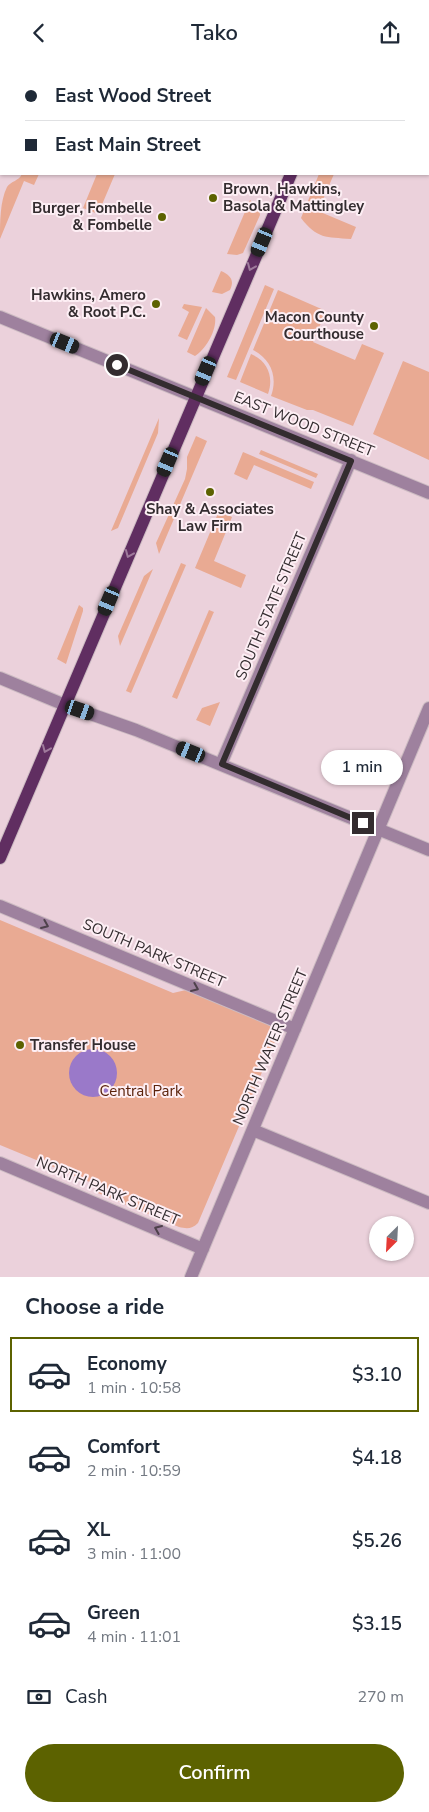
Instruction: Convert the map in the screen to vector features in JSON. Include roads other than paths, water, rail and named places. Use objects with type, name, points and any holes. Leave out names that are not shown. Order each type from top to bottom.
[{"type":"main road","points":[[0,858],[290,175]]},
{"type":"street","name":"EAST WOOD STREET","points":[[0,317],[429,493]]},
{"type":"street","name":"SOUTH STATE STREET","points":[[222,764],[351,461]]},
{"type":"street","points":[[0,678],[65,705],[136,729],[429,850]]},
{"type":"street","name":"NORTH WATER STREET","points":[[191,1277],[429,708]]},
{"type":"street","name":"SOUTH PARK STREET","points":[[0,906],[295,1029]]},
{"type":"street","points":[[253,1130],[429,1203]]},
{"type":"street","name":"NORTH PARK STREET","points":[[0,1163],[203,1249]]},
{"type":"place","name":"Brown, Hawkins, Basola & Mattingley","points":[[213,198]]},
{"type":"place","name":"Burger, Fombelle & Fombelle","points":[[162,217]]},
{"type":"place","name":"Hawkins, Amero & Root P.C.","points":[[156,304]]},
{"type":"place","name":"Macon County Courthouse","points":[[374,326]]},
{"type":"place","name":"Shay & Associates Law Firm","points":[[210,492]]},
{"type":"place","name":"Transfer House","points":[[20,1045]]},
{"type":"park label","name":"Central Park","points":[[141,1091]]}]
